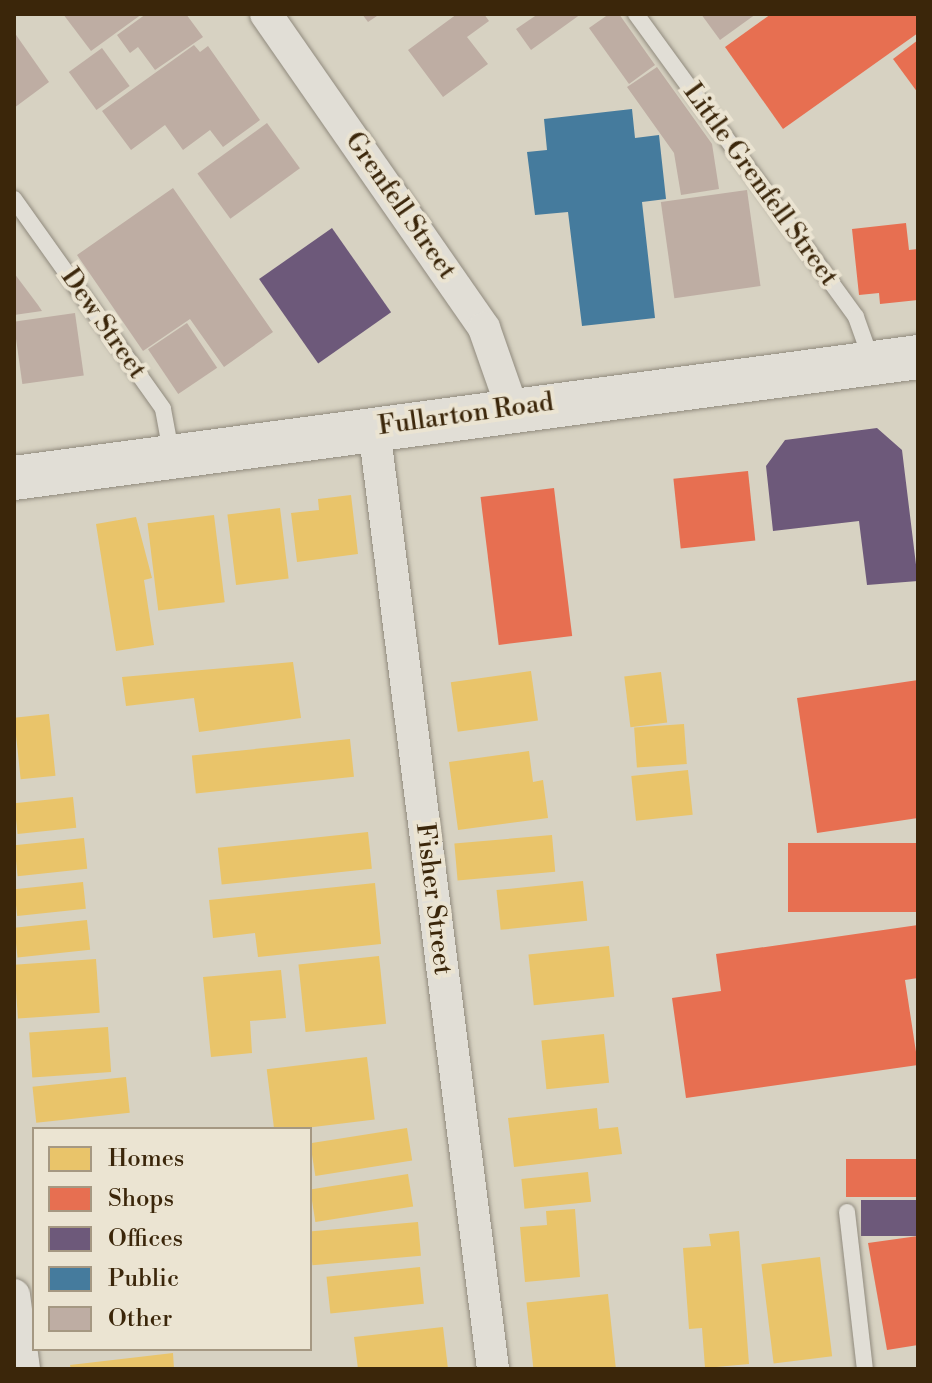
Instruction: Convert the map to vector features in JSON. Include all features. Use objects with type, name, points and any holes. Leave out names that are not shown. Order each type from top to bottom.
[{"type":"main road","name":"Fullarton Road","points":[[14,478],[512,408],[903,365]]},
{"type":"street","name":"Grenfell Street","points":[[266,14],[484,328],[512,408]]},
{"type":"street","name":"Fisher Street","points":[[374,428],[493,1369]]},
{"type":"street","points":[[14,1295],[16,1333],[24,1369]]},
{"type":"lane","name":"Little Grenfell Street","points":[[636,14],[856,317],[903,365]]},
{"type":"lane","name":"Dew Street","points":[[14,199],[163,409],[172,457]]},
{"type":"lane","points":[[847,1212],[865,1369]]},
{"type":"building: Homes","points":[[351,495],[358,554],[297,562],[291,513],[319,510],[318,499]]},
{"type":"building: Homes","points":[[280,508],[289,578],[236,585],[227,514]]},
{"type":"building: Homes","points":[[214,515],[225,602],[158,611],[147,523]]},
{"type":"building: Homes","points":[[136,517],[152,578],[144,580],[154,645],[116,651],[96,524]]},
{"type":"building: Homes","points":[[293,662],[301,718],[199,732],[194,698],[126,706],[122,677]]},
{"type":"building: Homes","points":[[531,671],[538,721],[458,732],[451,682]]},
{"type":"building: Homes","points":[[661,672],[667,723],[630,727],[624,677]]},
{"type":"building: Homes","points":[[49,714],[55,776],[21,779],[14,718]]},
{"type":"building: Homes","points":[[684,724],[687,764],[637,767],[634,727]]},
{"type":"building: Homes","points":[[350,739],[354,777],[196,793],[192,756]]},
{"type":"building: Homes","points":[[529,751],[533,782],[543,780],[548,818],[458,830],[449,762]]},
{"type":"building: Homes","points":[[688,770],[693,815],[636,821],[631,776]]},
{"type":"building: Homes","points":[[73,797],[76,828],[18,834],[14,803]]},
{"type":"building: Homes","points":[[368,832],[372,869],[222,885],[218,848]]},
{"type":"building: Homes","points":[[552,835],[555,872],[458,880],[454,844]]},
{"type":"building: Homes","points":[[84,838],[87,869],[18,876],[14,845]]},
{"type":"building: Homes","points":[[583,881],[587,921],[501,930],[496,890]]},
{"type":"building: Homes","points":[[83,882],[86,909],[17,916],[14,889]]},
{"type":"building: Homes","points":[[375,883],[381,944],[258,957],[255,933],[213,938],[209,900]]},
{"type":"building: Homes","points":[[87,920],[90,950],[18,957],[14,928]]},
{"type":"building: Homes","points":[[609,946],[614,997],[534,1005],[528,954]]},
{"type":"building: Homes","points":[[379,956],[386,1024],[306,1032],[298,964]]},
{"type":"building: Homes","points":[[96,959],[100,1013],[18,1019],[14,965]]},
{"type":"building: Homes","points":[[281,970],[286,1018],[250,1021],[252,1053],[211,1057],[203,977]]},
{"type":"building: Homes","points":[[108,1027],[111,1072],[32,1077],[29,1033]]},
{"type":"building: Homes","points":[[604,1034],[609,1083],[546,1089],[541,1041]]},
{"type":"building: Homes","points":[[367,1057],[375,1120],[312,1127],[274,1127],[267,1069]]},
{"type":"building: Homes","points":[[126,1077],[130,1113],[36,1123],[33,1087]]},
{"type":"building: Homes","points":[[597,1108],[599,1129],[618,1127],[622,1154],[514,1167],[508,1118]]},
{"type":"building: Homes","points":[[407,1128],[412,1161],[315,1176],[312,1143]]},
{"type":"building: Homes","points":[[588,1172],[591,1202],[525,1209],[521,1179]]},
{"type":"building: Homes","points":[[408,1174],[413,1207],[315,1222],[312,1189]]},
{"type":"building: Homes","points":[[575,1209],[580,1277],[525,1282],[520,1227],[547,1225],[546,1211]]},
{"type":"building: Homes","points":[[418,1222],[421,1256],[312,1265],[312,1231]]},
{"type":"building: Homes","points":[[739,1231],[749,1364],[705,1368],[702,1328],[689,1329],[683,1248],[711,1246],[709,1234]]},
{"type":"building: Homes","points":[[820,1257],[832,1356],[774,1363],[761,1264]]},
{"type":"building: Homes","points":[[420,1267],[424,1304],[330,1314],[327,1277]]},
{"type":"building: Homes","points":[[608,1294],[616,1368],[533,1369],[526,1303]]},
{"type":"building: Homes","points":[[443,1327],[448,1369],[358,1369],[354,1337]]},
{"type":"building: Homes","points":[[173,1353],[174,1369],[71,1369],[70,1365]]},
{"type":"building: Shops","points":[[771,14],[918,14],[918,33],[783,129],[725,47]]},
{"type":"building: Shops","points":[[918,40],[918,93],[893,59]]},
{"type":"building: Shops","points":[[906,223],[909,250],[918,249],[918,300],[880,304],[879,293],[859,295],[852,229]]},
{"type":"building: Shops","points":[[748,471],[755,541],[681,548],[673,479]]},
{"type":"building: Shops","points":[[554,488],[572,636],[499,645],[481,497]]},
{"type":"building: Shops","points":[[918,680],[918,818],[817,833],[797,698]]},
{"type":"building: Shops","points":[[788,843],[918,843],[918,912],[788,912]]},
{"type":"building: Shops","points":[[918,925],[918,978],[905,980],[918,1065],[686,1098],[672,998],[721,991],[716,954]]},
{"type":"building: Shops","points":[[846,1159],[918,1159],[918,1197],[846,1197]]},
{"type":"building: Shops","points":[[918,1236],[918,1345],[887,1350],[868,1243]]},
{"type":"building: Offices","points":[[332,228],[391,312],[318,363],[259,279]]},
{"type":"building: Offices","points":[[877,428],[902,450],[918,581],[867,585],[859,521],[773,531],[766,466],[785,440]]},
{"type":"building: Offices","points":[[861,1200],[918,1200],[918,1236],[861,1236]]},
{"type":"building: Public","points":[[632,109],[635,138],[659,135],[666,199],[642,202],[655,318],[582,326],[568,212],[535,215],[527,152],[547,150],[544,119]]},
{"type":"building: Other","points":[[63,14],[142,14],[91,51]]},
{"type":"building: Other","points":[[146,14],[186,14],[203,37],[155,70],[138,47],[130,53],[117,35]]},
{"type":"building: Other","points":[[362,14],[380,14],[368,22]]},
{"type":"building: Other","points":[[457,14],[484,14],[489,21],[467,37],[488,64],[443,97],[408,50]]},
{"type":"building: Other","points":[[538,14],[581,14],[531,50],[516,29]]},
{"type":"building: Other","points":[[609,14],[619,14],[655,65],[629,84],[589,28]]},
{"type":"building: Other","points":[[701,14],[756,14],[720,40]]},
{"type":"building: Other","points":[[14,32],[49,82],[14,108]]},
{"type":"building: Other","points":[[194,45],[200,52],[208,46],[260,120],[223,147],[210,130],[183,150],[165,125],[131,150],[102,111]]},
{"type":"building: Other","points":[[102,48],[130,86],[96,110],[69,72]]},
{"type":"building: Other","points":[[657,67],[712,144],[719,189],[681,195],[674,153],[627,87]]},
{"type":"building: Other","points":[[267,123],[300,168],[230,219],[197,174]]},
{"type":"building: Other","points":[[173,188],[273,332],[224,367],[190,319],[143,351],[77,255]]},
{"type":"building: Other","points":[[747,190],[760,286],[674,298],[661,202]]},
{"type":"building: Other","points":[[14,273],[38,305],[42,311],[14,315]]},
{"type":"building: Other","points":[[75,313],[84,375],[22,384],[14,322]]},
{"type":"building: Other","points":[[187,323],[217,368],[178,394],[148,349]]}]
